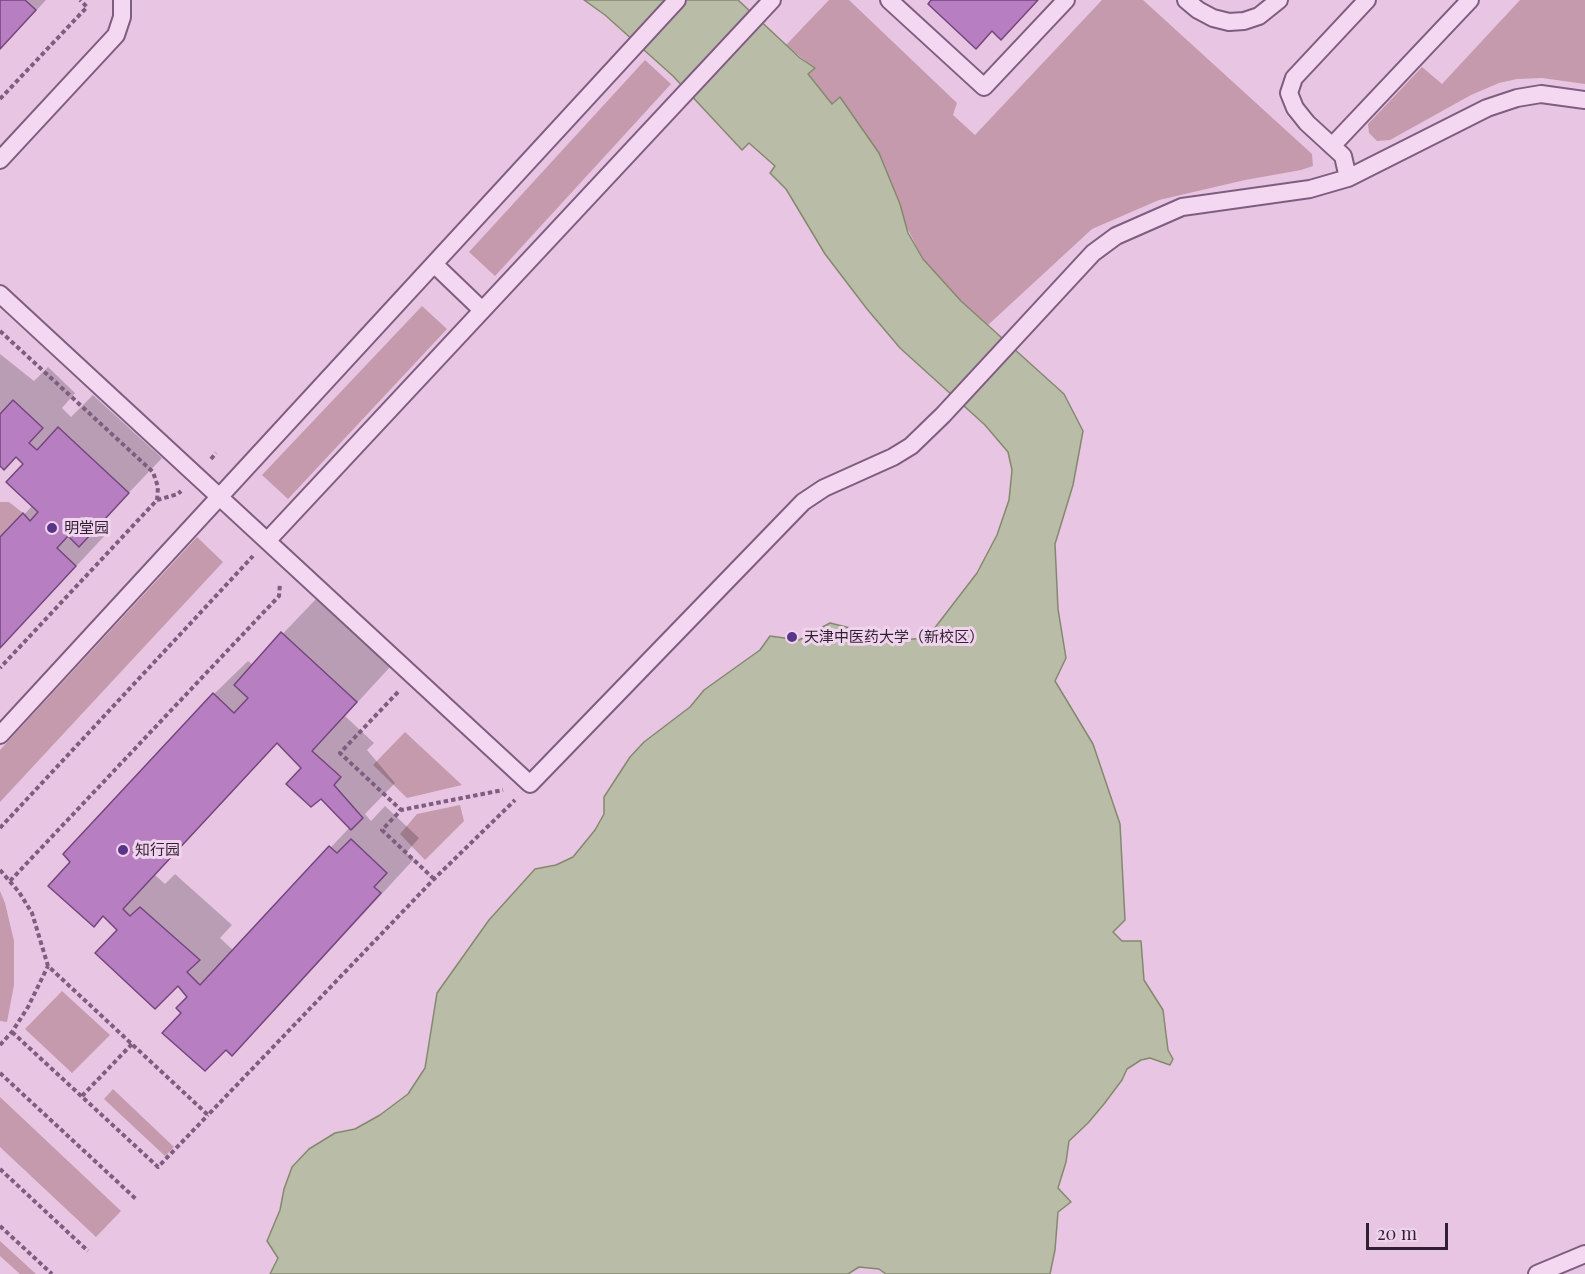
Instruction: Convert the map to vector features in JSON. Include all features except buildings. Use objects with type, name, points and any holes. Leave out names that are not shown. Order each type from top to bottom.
[{"type":"lane","points":[[0,160],[116,34],[122,17],[122,0]]},
{"type":"lane","points":[[0,735],[677,0]]},
{"type":"lane","points":[[889,0],[984,87],[1066,0]]},
{"type":"lane","points":[[1186,0],[1213,18],[1229,22],[1244,21],[1259,16],[1279,0]]},
{"type":"lane","points":[[1348,178],[1343,156],[1307,123],[1295,108],[1289,93],[1294,78],[1367,0]]},
{"type":"lane","points":[[1332,146],[1470,0]]},
{"type":"lane","points":[[267,541],[766,6]]},
{"type":"lane","points":[[0,294],[530,784],[802,502],[832,484],[893,457],[911,446],[943,415],[1093,253],[1116,236],[1182,207],[1310,189],[1348,178],[1487,108],[1517,98],[1541,94],[1585,100]]},
{"type":"lane","points":[[434,264],[482,310]]},
{"type":"lane","points":[[1537,1274],[1585,1254]]},
{"type":"path","points":[[0,99],[87,7],[80,0]]},
{"type":"path","points":[[0,331],[153,472],[158,487],[157,500],[0,668]]},
{"type":"path","points":[[0,828],[267,541]]},
{"type":"path","points":[[10,880],[279,596],[281,578],[294,565]]},
{"type":"path","points":[[401,810],[340,753],[414,676]]},
{"type":"path","points":[[434,879],[382,830],[401,810],[530,784]]},
{"type":"path","points":[[12,1032],[158,1167],[434,879],[530,784]]},
{"type":"path","points":[[0,870],[10,880],[32,913],[48,966],[208,1114]]},
{"type":"path","points":[[0,1045],[12,1032],[48,966]]},
{"type":"path","points":[[82,1096],[132,1044]]},
{"type":"path","points":[[0,1073],[137,1200]]},
{"type":"path","points":[[0,1169],[88,1251]]},
{"type":"path","points":[[0,1226],[52,1274]]},
{"type":"shaded area","points":[[584,0],[738,0],[800,58],[815,68],[808,74],[832,104],[840,97],[879,153],[900,204],[908,233],[923,259],[961,301],[1064,394],[1083,431],[1073,485],[1055,544],[1058,609],[1066,658],[1055,681],[1093,744],[1120,824],[1125,920],[1113,932],[1122,941],[1141,941],[1144,980],[1163,1010],[1168,1050],[1173,1059],[1170,1065],[1150,1058],[1141,1060],[1127,1069],[1122,1080],[1104,1104],[1069,1141],[1066,1162],[1058,1188],[1071,1202],[1058,1212],[1055,1250],[1050,1274],[886,1274],[879,1269],[859,1267],[848,1274],[270,1274],[278,1258],[267,1241],[280,1210],[292,1167],[309,1149],[335,1133],[355,1129],[380,1115],[408,1094],[425,1068],[437,993],[489,920],[535,869],[556,865],[573,857],[595,830],[604,814],[604,797],[630,757],[644,742],[690,707],[704,690],[760,650],[770,636],[799,640],[830,623],[899,640],[927,638],[977,573],[997,535],[1009,500],[1012,470],[1008,452],[985,425],[900,348],[867,309],[825,254],[786,189],[770,173],[775,166],[749,143],[742,150],[673,76],[605,15]]},
{"type":"shaded area","points":[[829,0],[849,0],[957,103],[953,115],[975,135],[1102,0],[1143,0],[1312,154],[1313,166],[1159,200],[1092,229],[988,325],[945,286],[923,259],[840,97],[832,104],[808,73],[814,68],[786,45]]},
{"type":"shaded area","points":[[1520,0],[1585,0],[1585,84],[1542,78],[1517,79],[1499,83],[1471,95],[1390,140],[1377,141],[1369,133],[1368,124],[1422,67],[1442,84]]},
{"type":"shaded area","points":[[645,60],[671,84],[495,276],[469,252]]},
{"type":"shaded area","points":[[422,306],[447,329],[288,499],[262,475]]},
{"type":"shaded area","points":[[0,502],[9,502],[23,513],[0,537]]},
{"type":"shaded area","points":[[197,537],[223,562],[0,802],[0,750]]},
{"type":"shaded area","points":[[405,732],[462,785],[407,798],[373,765]]},
{"type":"shaded area","points":[[460,805],[464,821],[425,860],[400,834],[417,814]]},
{"type":"shaded area","points":[[0,891],[14,941],[14,985],[7,1022],[0,1021]]},
{"type":"shaded area","points":[[62,991],[110,1035],[72,1073],[25,1029]]},
{"type":"shaded area","points":[[113,1089],[174,1147],[165,1156],[104,1099]]},
{"type":"shaded area","points":[[0,1097],[121,1211],[96,1237],[0,1147]]},
{"type":"shaded area","points":[[0,1241],[36,1274],[20,1274],[0,1256]]},
{"type":"place","name":"明堂园","points":[[52,528]]},
{"type":"place","name":"天津中医药大学（新校区）","points":[[792,637]]},
{"type":"place","name":"知行园","points":[[123,850]]}]
